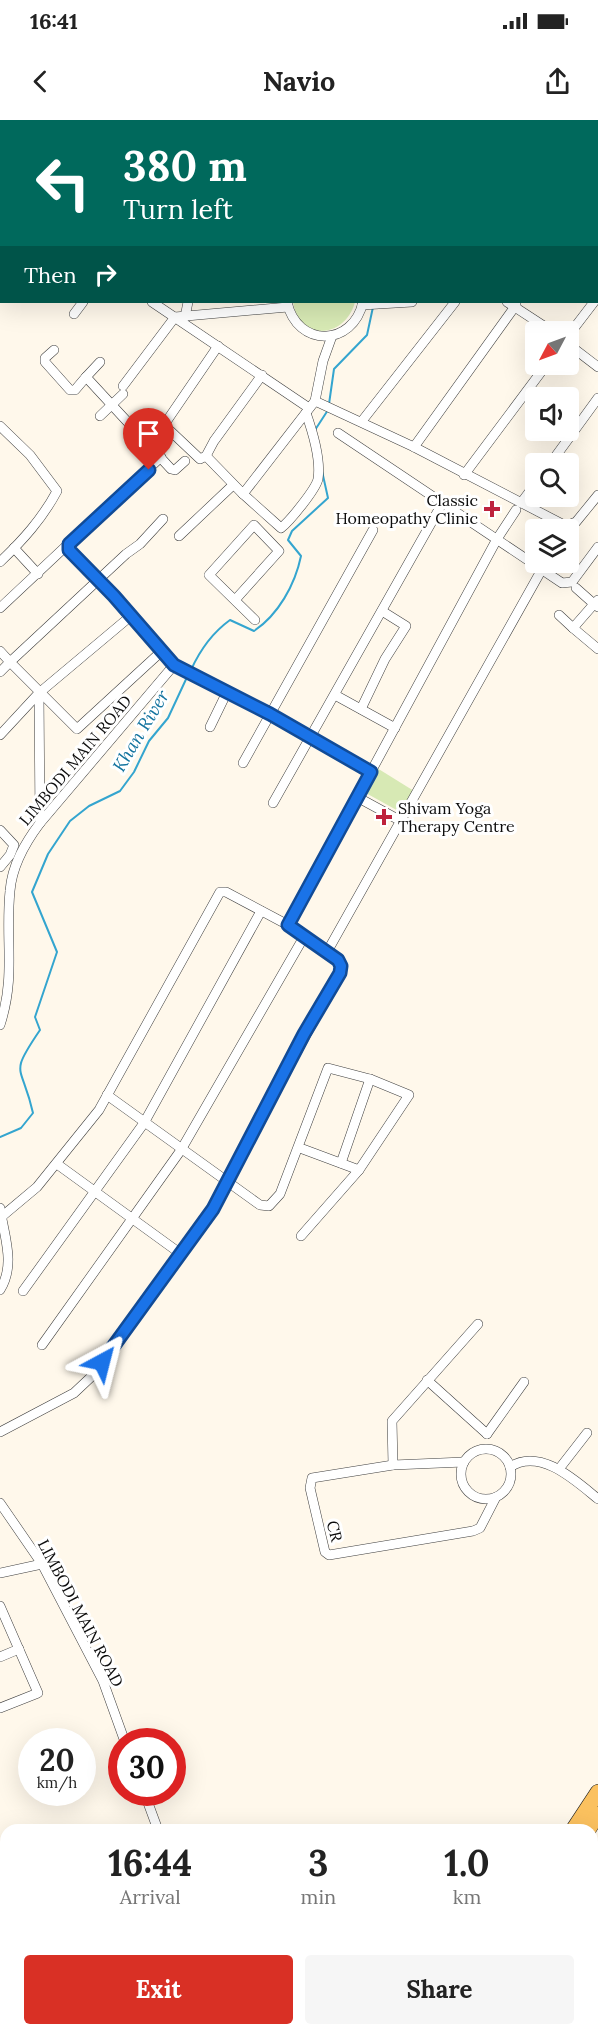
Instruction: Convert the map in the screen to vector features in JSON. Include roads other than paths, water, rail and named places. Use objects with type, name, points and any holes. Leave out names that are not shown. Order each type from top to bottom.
[{"type":"main road","points":[[577,1824],[598,1792]]},
{"type":"street","points":[[74,314],[82,303]]},
{"type":"street","points":[[154,303],[180,317],[218,346],[313,406],[337,409],[362,421],[414,447],[519,506],[571,526],[598,495]]},
{"type":"street","points":[[100,416],[180,317],[187,303]]},
{"type":"street","points":[[180,317],[288,304],[297,324],[307,332],[319,336],[332,336],[350,326],[365,304],[398,303]]},
{"type":"street","points":[[362,421],[454,303]]},
{"type":"street","points":[[414,447],[512,303],[537,321]]},
{"type":"street","points":[[579,322],[593,303]]},
{"type":"street","points":[[206,456],[279,528],[283,527],[318,480],[313,406],[323,362],[332,336]]},
{"type":"street","points":[[218,346],[164,425],[193,456],[200,459],[206,456],[214,441],[262,375]]},
{"type":"street","points":[[54,350],[45,358],[45,362],[70,390],[75,390],[100,362]]},
{"type":"street","points":[[579,352],[598,367]]},
{"type":"street","points":[[464,475],[539,375]]},
{"type":"street","points":[[86,377],[173,470],[185,461]]},
{"type":"street","points":[[558,453],[598,398]]},
{"type":"street","points":[[243,494],[313,406]]},
{"type":"street","points":[[0,426],[30,455],[57,491],[45,512],[0,562]]},
{"type":"street","points":[[144,439],[156,428]]},
{"type":"street","points":[[338,433],[497,539],[525,555]]},
{"type":"street","points":[[0,608],[68,547],[161,457]]},
{"type":"street","points":[[179,536],[233,485]]},
{"type":"street","points":[[288,925],[497,539],[525,498]]},
{"type":"street","points":[[273,803],[442,502]]},
{"type":"street","points":[[201,584],[264,514]]},
{"type":"street","points":[[0,672],[140,544],[163,519]]},
{"type":"street","points":[[235,600],[279,551],[254,525]]},
{"type":"street","points":[[243,764],[373,530]]},
{"type":"street","points":[[68,547],[132,615],[174,665],[270,714],[371,772]]},
{"type":"street","points":[[579,570],[598,547]]},
{"type":"street","points":[[14,548],[38,574]]},
{"type":"street","points":[[327,952],[540,573]]},
{"type":"street","points":[[553,573],[567,584],[576,573]]},
{"type":"street","points":[[209,575],[255,620]]},
{"type":"street","points":[[573,628],[597,604],[576,588]]},
{"type":"street","points":[[361,709],[385,659],[406,626],[382,611]]},
{"type":"street","points":[[0,735],[39,693],[132,615]]},
{"type":"street","points":[[559,615],[598,649]]},
{"type":"street","points":[[0,651],[77,729],[163,650]]},
{"type":"street","name":"LIMBODI MAIN ROAD","points":[[0,1025],[8,999],[10,976],[10,889],[25,844],[40,823],[174,665]]},
{"type":"street","points":[[210,727],[227,692]]},
{"type":"street","points":[[39,693],[40,823]]},
{"type":"street","points":[[335,695],[395,728]]},
{"type":"street","points":[[357,797],[401,821]]},
{"type":"street","points":[[0,830],[14,845],[10,855],[0,867]]},
{"type":"street","points":[[0,1290],[8,1271],[7,1243],[0,1214],[24,1200],[57,1164],[107,1095],[215,897],[226,892],[288,925],[338,960],[341,966],[340,973],[226,1181],[213,1209],[125,1333],[91,1377],[74,1393],[0,1432]]},
{"type":"street","points":[[22,1291],[144,1123],[261,911]]},
{"type":"street","points":[[42,1345],[134,1220],[182,1150],[304,935]]},
{"type":"street","points":[[107,1095],[261,1205],[269,1206],[280,1194],[300,1148],[328,1068],[370,1079],[407,1093],[409,1098],[377,1140],[363,1168],[301,1236]]},
{"type":"street","points":[[341,1163],[370,1079]]},
{"type":"street","points":[[300,1148],[359,1170]]},
{"type":"street","points":[[57,1164],[181,1254]]},
{"type":"street","points":[[393,1465],[392,1421],[478,1324]]},
{"type":"street","points":[[427,1380],[487,1434]]},
{"type":"street","points":[[488,1449],[487,1434],[524,1382]]},
{"type":"street","points":[[558,1469],[587,1433]]},
{"type":"street","points":[[488,1449],[504,1457],[510,1467],[508,1485],[496,1497],[480,1498],[466,1489],[461,1473],[464,1462],[476,1451],[488,1449]]},
{"type":"street","points":[[510,1467],[524,1461],[558,1469],[597,1497]]},
{"type":"street","name":"CR","points":[[464,1462],[393,1465],[312,1478],[310,1488],[327,1554],[472,1531],[480,1528],[496,1497]]},
{"type":"street","name":"LIMBODI MAIN ROAD","points":[[0,1503],[42,1564],[103,1681],[120,1728]]},
{"type":"street","points":[[0,1573],[42,1564]]},
{"type":"street","points":[[0,1606],[38,1693],[0,1708]]},
{"type":"street","points":[[0,1657],[18,1649]]},
{"type":"street","points":[[149,1806],[156,1824]]},
{"type":"waterway","name":"Khan River","points":[[329,404],[334,369],[367,335],[373,307]]},
{"type":"waterway","name":"Khan River","points":[[315,430],[328,410]]},
{"type":"waterway","name":"Khan River","points":[[191,670],[207,642],[230,620],[254,631],[278,608],[290,588],[301,556],[288,540],[292,531],[328,498],[322,471]]},
{"type":"waterway","name":"Khan River","points":[[0,1137],[21,1128],[33,1113],[20,1070],[24,1056],[40,1030],[35,1017],[57,952],[32,892],[48,854],[70,821],[89,806],[120,791],[134,772],[149,741],[168,718],[188,675]]},
{"type":"place","name":"Classic Homeopathy Clinic","points":[[492,509]]},
{"type":"place","name":"Shivam Yoga Therapy Centre","points":[[384,817]]}]
